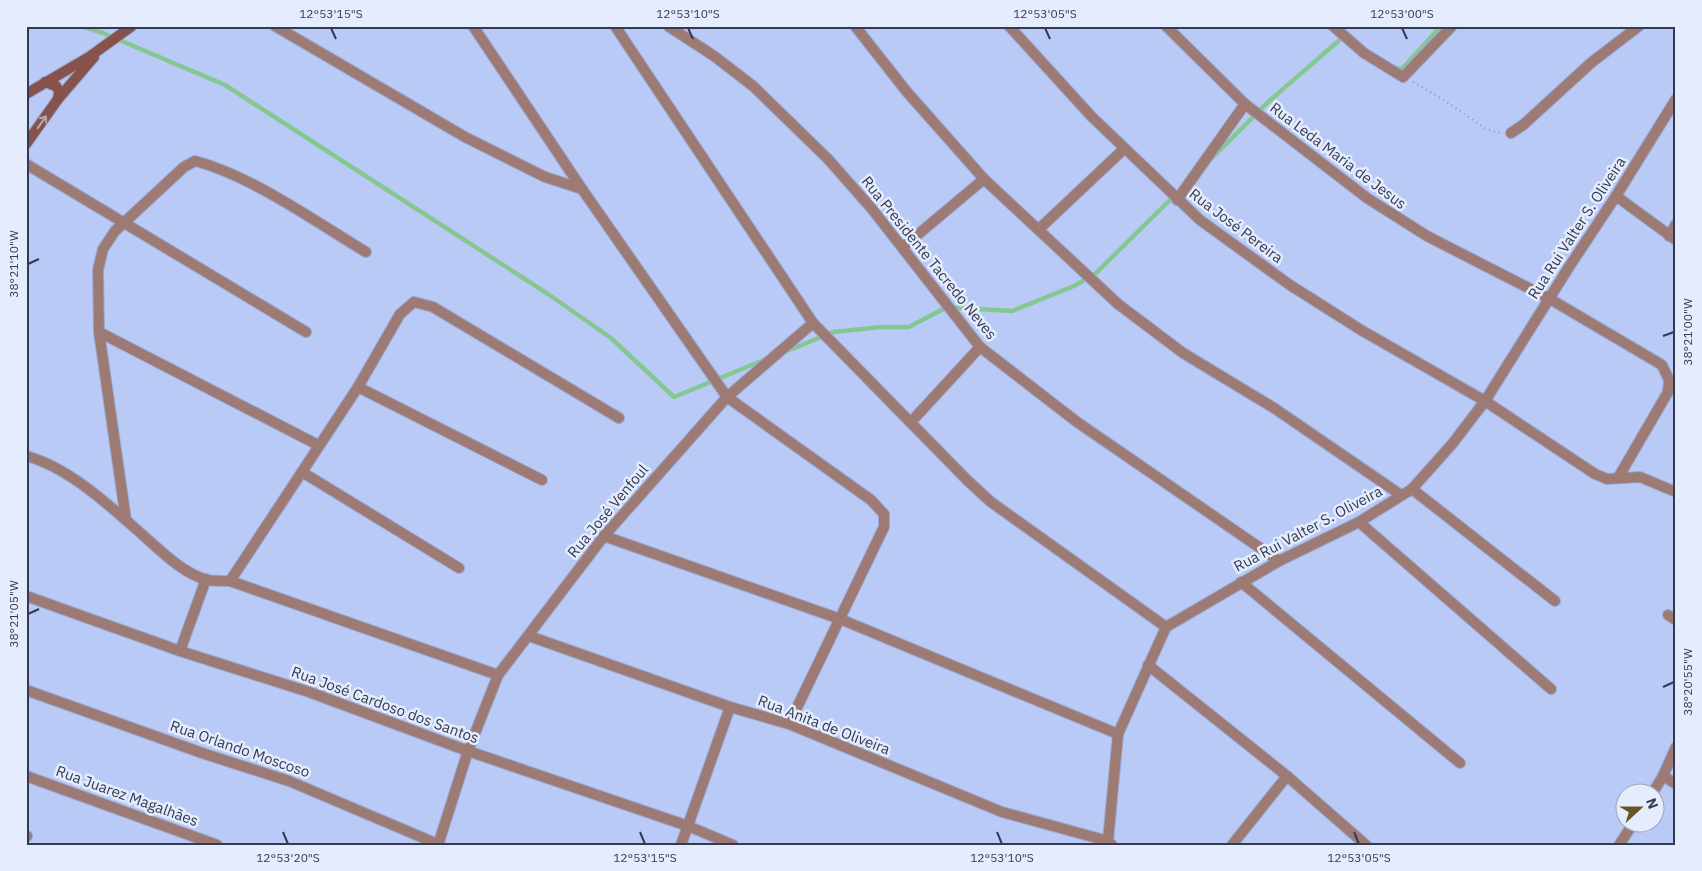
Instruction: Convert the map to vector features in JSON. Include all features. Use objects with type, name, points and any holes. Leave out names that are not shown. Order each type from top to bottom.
[{"type":"main road","points":[[26,94],[101,49],[132,26]]},
{"type":"main road","points":[[26,144],[58,99],[101,49]]},
{"type":"main road","points":[[45,82],[56,86],[59,91],[58,99]]},
{"type":"street","points":[[275,26],[465,137],[545,177],[582,189]]},
{"type":"street","points":[[473,26],[582,189],[727,397],[871,500],[884,514],[884,527],[789,724]]},
{"type":"street","points":[[615,26],[813,323],[991,502],[1166,627],[1118,734],[1110,843]]},
{"type":"street","name":"Rua Presidente Tacredo Neves","points":[[668,26],[714,56],[753,86],[828,159],[903,247],[980,347],[1077,422],[1279,561]]},
{"type":"street","points":[[854,26],[908,92],[984,179],[1118,304],[1183,353],[1274,408],[1401,495]]},
{"type":"street","name":"Rua José Pereira","points":[[1008,26],[1124,149],[1177,200],[1228,242],[1290,285],[1362,330],[1485,401],[1594,474],[1607,479],[1640,477],[1676,492]]},
{"type":"street","name":"Rua Leda Maria de Jesus","points":[[1166,26],[1245,104],[1367,198],[1401,221],[1550,299],[1640,354],[1662,365],[1667,372],[1668,392],[1618,478]]},
{"type":"street","points":[[1176,37],[1182,26]]},
{"type":"street","points":[[1333,26],[1364,53],[1403,76],[1452,26]]},
{"type":"street","points":[[1511,133],[1523,125],[1592,62],[1639,26]]},
{"type":"street","name":"Rua Rui Valter S. Oliveira","points":[[1166,627],[1279,561],[1359,522],[1412,489],[1453,443],[1485,401],[1676,99]]},
{"type":"street","points":[[1177,200],[1245,104]]},
{"type":"street","points":[[1039,229],[1124,149]]},
{"type":"street","points":[[126,520],[99,332],[98,270],[102,249],[115,231],[184,166],[195,161],[210,165],[247,182],[366,252]]},
{"type":"street","points":[[26,164],[306,332]]},
{"type":"street","points":[[903,247],[984,179]]},
{"type":"street","points":[[1616,196],[1672,238],[1676,224]]},
{"type":"street","points":[[230,581],[358,387],[400,314],[414,302],[433,307],[619,418]]},
{"type":"street","name":"Rua José Venfoul","points":[[439,844],[468,751],[498,675],[604,536],[727,397],[813,323]]},
{"type":"street","points":[[99,332],[318,445]]},
{"type":"street","points":[[911,422],[980,347]]},
{"type":"street","points":[[358,387],[542,480]]},
{"type":"street","points":[[26,456],[46,461],[59,469],[126,520],[173,562],[206,580],[230,581],[498,675]]},
{"type":"street","points":[[302,472],[459,568]]},
{"type":"street","points":[[1412,489],[1556,601]]},
{"type":"street","points":[[1359,522],[1551,689]]},
{"type":"street","points":[[604,536],[840,619],[1118,734]]},
{"type":"street","points":[[180,651],[206,580]]},
{"type":"street","points":[[1241,582],[1460,762]]},
{"type":"street","name":"Rua José Cardoso dos Santos","points":[[26,596],[180,651],[309,692],[468,751],[688,826],[733,845]]},
{"type":"street","name":"Rua Anita de Oliveira","points":[[529,636],[730,707],[789,724],[1002,812],[1110,843]]},
{"type":"street","points":[[1148,665],[1287,776],[1366,845]]},
{"type":"street","name":"Rua Orlando Moscoso","points":[[26,690],[202,753],[289,781],[439,844]]},
{"type":"street","points":[[681,845],[730,707]]},
{"type":"street","points":[[1658,784],[1676,747]]},
{"type":"street","name":"Rua Juarez Magalhães","points":[[26,776],[216,845]]},
{"type":"street","points":[[1232,845],[1287,776]]},
{"type":"street","points":[[1663,776],[1676,784]]},
{"type":"street","points":[[1619,845],[1626,834]]},
{"type":"path","points":[[1403,76],[1444,100],[1486,129],[1498,133],[1511,133]]},
{"type":"waterway","points":[[81,26],[103,33],[225,85],[548,294],[611,338],[674,397],[766,359]]},
{"type":"waterway","points":[[1394,68],[1402,69],[1441,26]]},
{"type":"waterway","points":[[1210,160],[1267,103],[1344,36]]},
{"type":"waterway","points":[[787,351],[833,332],[881,327],[909,327],[947,307],[1012,311],[1074,286],[1096,273],[1175,195]]}]
